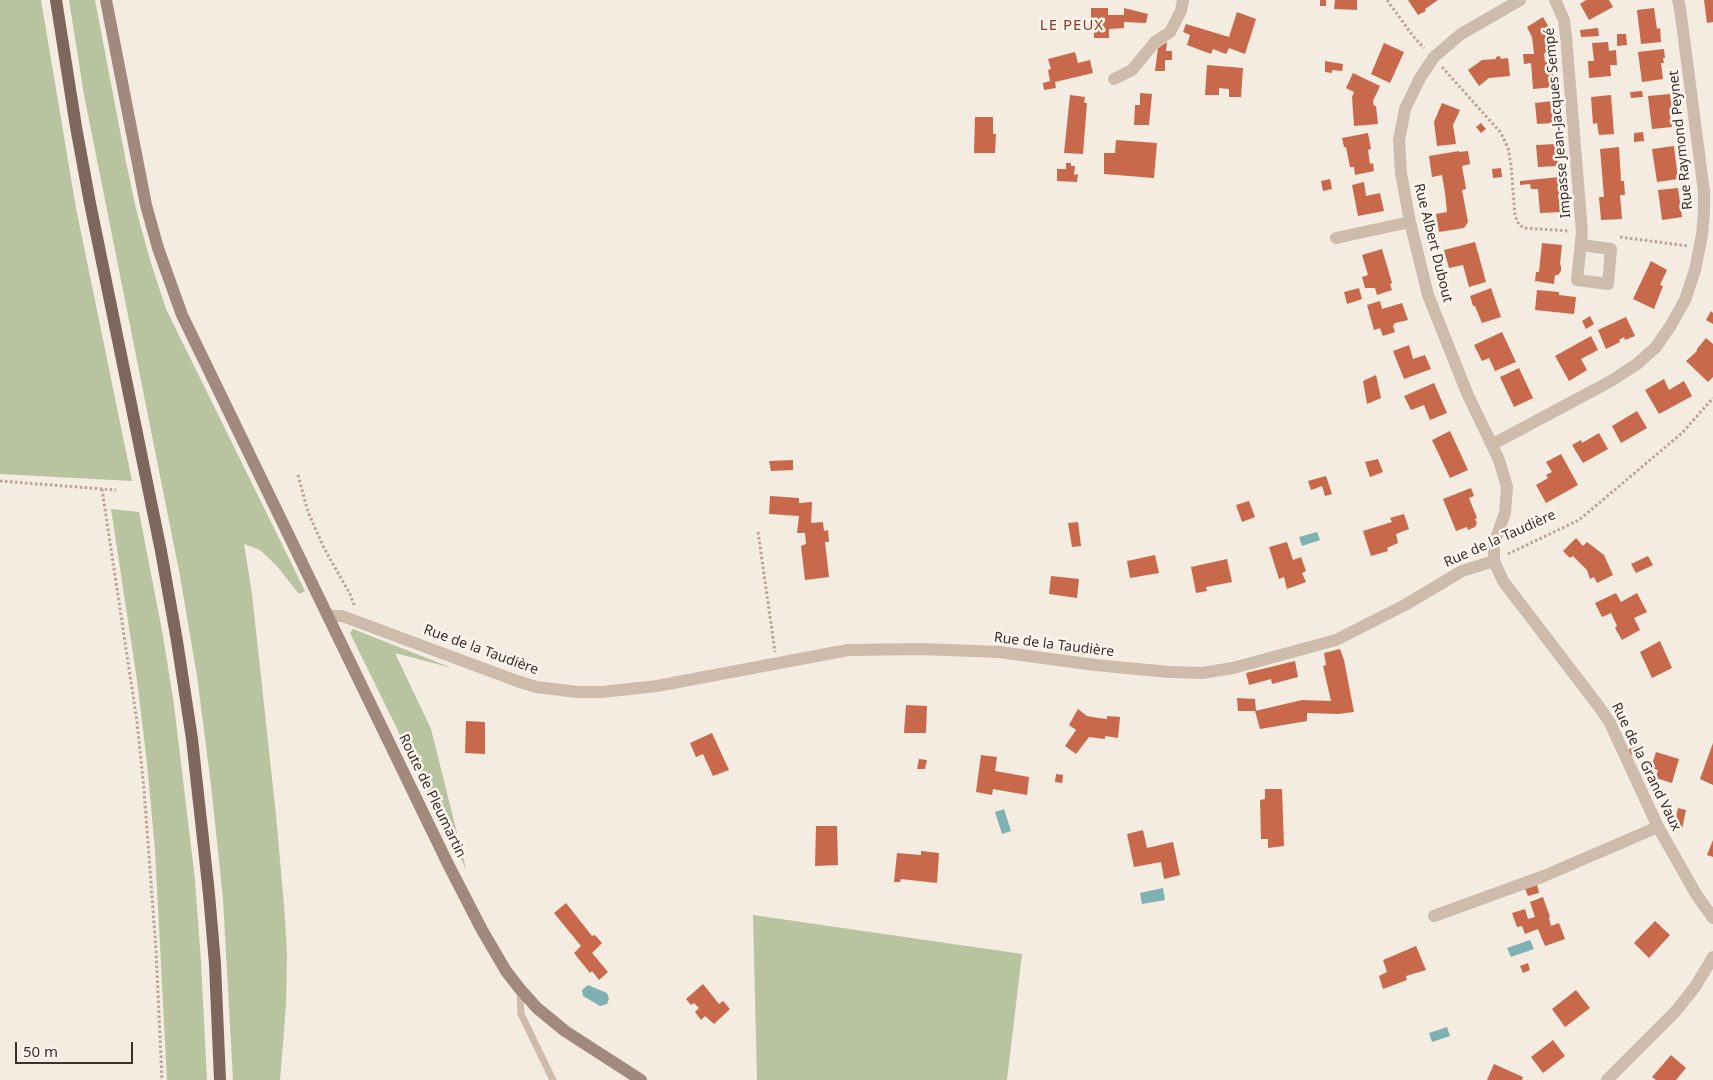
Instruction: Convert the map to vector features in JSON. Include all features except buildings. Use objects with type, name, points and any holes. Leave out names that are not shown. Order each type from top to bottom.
[{"type":"main road","points":[[56,0],[83,165],[161,551],[192,739],[210,894],[220,1080]]},
{"type":"main road","name":"Route de Pleumartin","points":[[106,0],[139,174],[158,248],[182,315],[464,896],[496,954],[520,989],[537,1008],[565,1031],[641,1080]]},
{"type":"street","points":[[1114,80],[1132,70],[1155,42],[1170,32],[1181,11],[1183,0]]},
{"type":"street","name":"Rue Albert Dubout","points":[[1494,561],[1494,544],[1505,513],[1508,487],[1493,444],[1467,393],[1428,295],[1410,222],[1401,173],[1399,140],[1405,109],[1420,78],[1434,57],[1461,34],[1520,0]]},
{"type":"street","name":"Impasse Jean-Jacques Sempé","points":[[1555,0],[1564,20],[1566,37],[1581,239]]},
{"type":"street","name":"Rue Raymond Peynet","points":[[1493,444],[1611,381],[1637,364],[1656,347],[1685,300],[1700,248],[1704,219],[1704,192],[1678,0]]},
{"type":"street","points":[[1336,238],[1410,222]]},
{"type":"street","name":"Rue de la Taudière","points":[[328,616],[342,616],[517,681],[556,690],[602,692],[638,688],[848,650],[922,649],[999,652],[1095,665],[1202,674],[1232,668],[1336,640],[1405,605],[1462,571],[1494,561]]},
{"type":"street","name":"Rue de la Grand Vaux","points":[[1494,561],[1503,581],[1610,723],[1658,827],[1696,894],[1713,918]]},
{"type":"street","points":[[1434,916],[1544,876],[1658,827]]},
{"type":"street","points":[[1607,1080],[1675,1012],[1695,987],[1713,957]]},
{"type":"lane","points":[[520,989],[521,1014],[553,1080]]},
{"type":"path","points":[[1387,0],[1413,36],[1501,133],[1508,148],[1515,216],[1519,225],[1525,228],[1581,239]]},
{"type":"path","points":[[1611,236],[1670,242],[1700,248]]},
{"type":"path","name":"Rue de la Taudière","points":[[1494,561],[1579,520],[1682,433],[1713,398]]},
{"type":"path","points":[[298,475],[308,512],[324,548],[350,594],[360,622]]},
{"type":"path","points":[[0,480],[116,490]]},
{"type":"path","points":[[102,489],[137,722],[144,789],[156,950],[162,1080]]},
{"type":"path","points":[[758,532],[776,663]]},
{"type":"green space","points":[[0,0],[41,0],[76,208],[132,481],[0,474]]},
{"type":"green space","points":[[69,0],[95,0],[136,209],[166,309],[305,591],[299,594],[276,565],[260,550],[244,544],[252,594],[284,905],[287,953],[286,1006],[280,1080],[233,1080],[223,899],[197,676],[180,576],[84,95]]},
{"type":"green space","points":[[111,509],[139,512],[163,636],[174,705],[195,880],[207,1080],[167,1080],[155,850],[147,763],[137,680]]},
{"type":"green space","points":[[353,629],[452,668],[395,653],[431,729],[466,869],[350,633]]},
{"type":"green space","points":[[753,915],[1022,954],[1007,1080],[757,1080]]},
{"type":"water","points":[[1317,532],[1320,540],[1302,546],[1299,537]]},
{"type":"water","points":[[1004,809],[1011,831],[1002,834],[995,812]]},
{"type":"water","points":[[1163,888],[1165,900],[1142,904],[1140,893]]},
{"type":"water","points":[[1530,940],[1534,949],[1511,957],[1507,948]]},
{"type":"water","points":[[588,985],[607,993],[609,999],[607,1004],[600,1006],[583,996],[582,990]]},
{"type":"water","points":[[1447,1027],[1450,1036],[1432,1042],[1429,1033]]},
{"type":"district","name":"LE PEUX","points":[[1072,26]]}]
